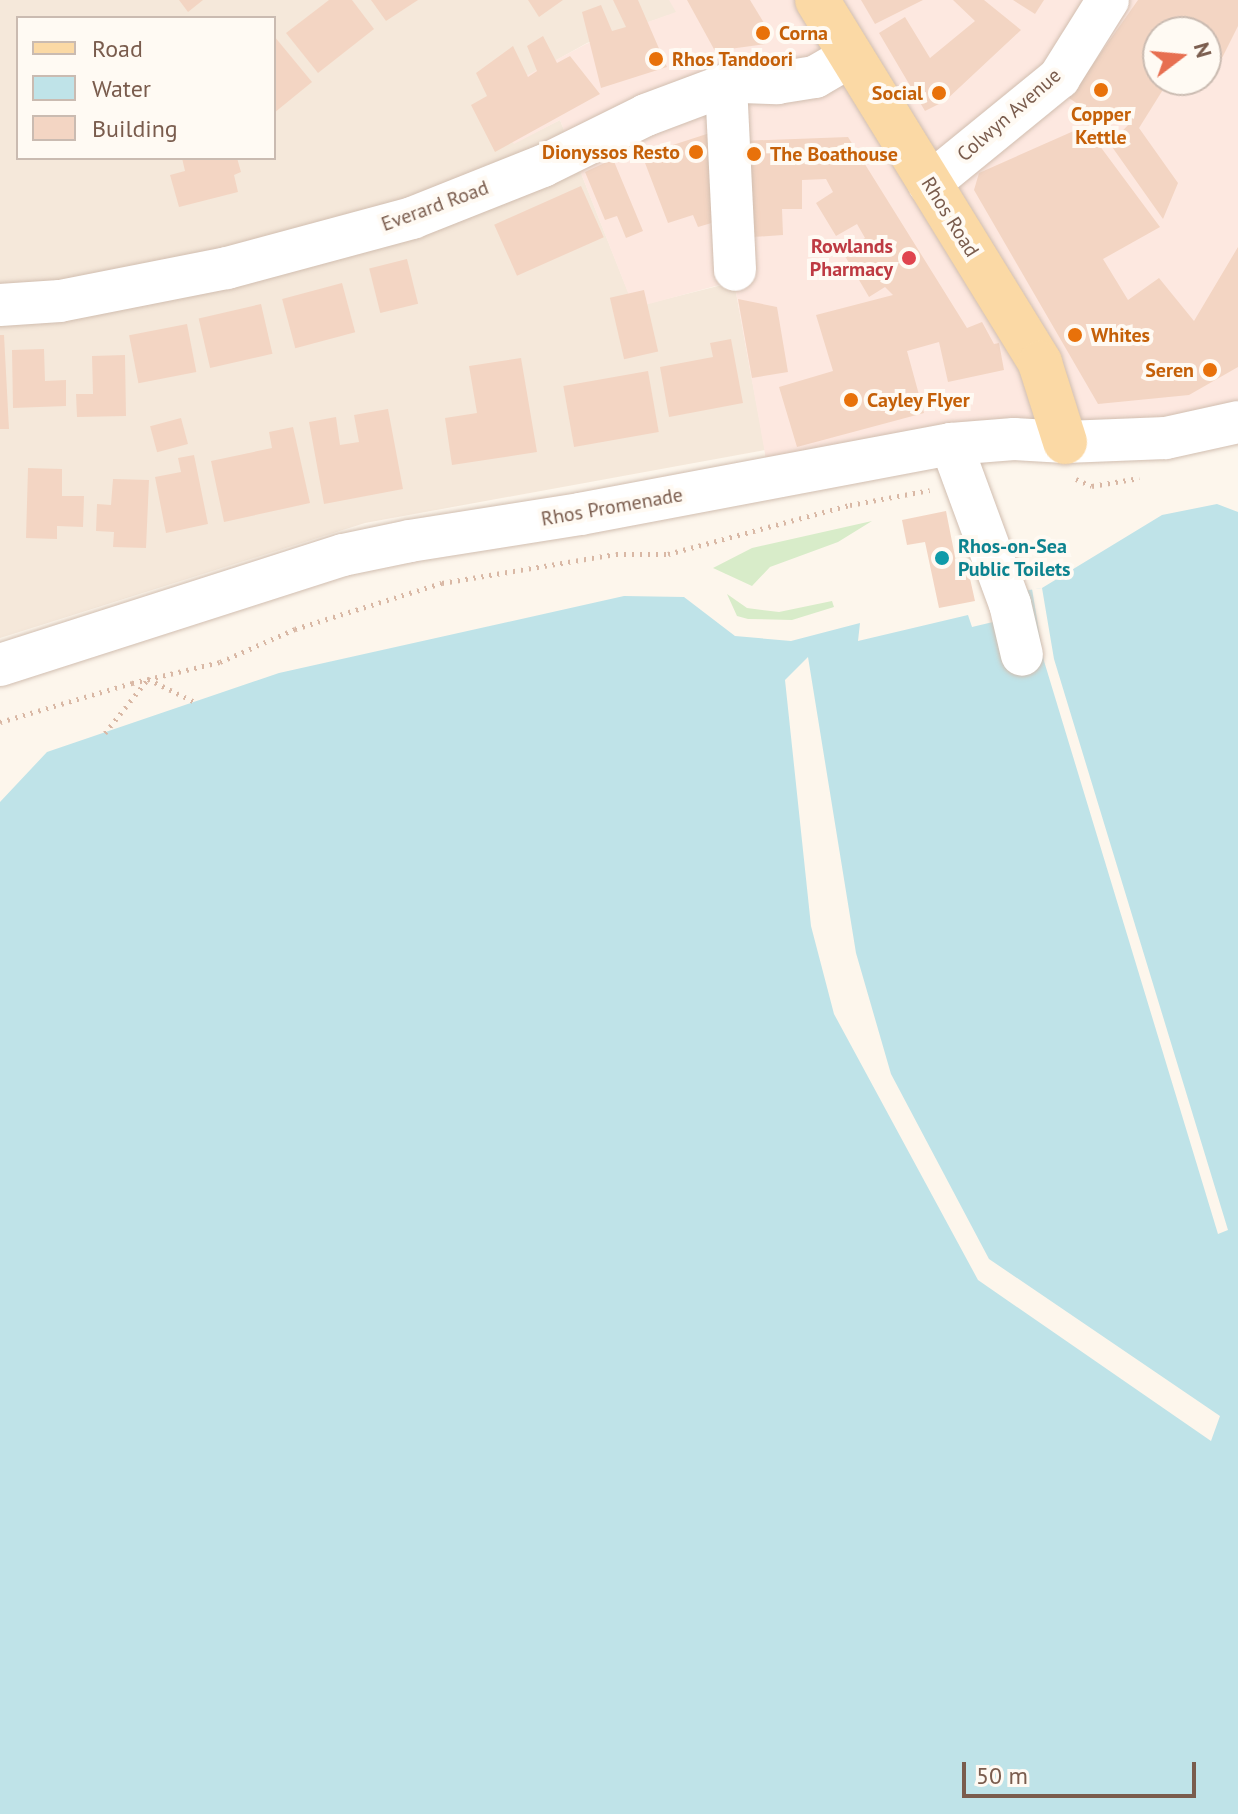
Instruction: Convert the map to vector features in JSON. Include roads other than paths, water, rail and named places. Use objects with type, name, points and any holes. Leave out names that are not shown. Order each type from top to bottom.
[{"type":"main road","name":"Rhos Road","points":[[817,0],[1040,363],[1065,442]]},
{"type":"street","name":"Colwyn Avenue","points":[[929,184],[1059,78],[1108,0]]},
{"type":"street","name":"Everard Road","points":[[0,305],[60,301],[227,268],[412,218],[543,166],[646,115],[726,85],[777,83],[815,77],[851,56]]},
{"type":"street","points":[[726,85],[735,270]]},
{"type":"street","name":"Rhos Promenade","points":[[0,665],[343,555],[951,444],[1014,439],[1065,442],[1166,438],[1238,422]]},
{"type":"street","points":[[951,444],[1010,604],[1022,655]]},
{"type":"water","points":[[1217,504],[1238,512],[1238,1814],[0,1814],[0,802],[47,752],[279,673],[624,596],[684,597],[735,636],[791,641],[860,623],[858,641],[968,615],[972,627],[993,622],[1023,591],[1042,588],[1162,515]]},
{"type":"place","name":"Corna","points":[[763,33]]},
{"type":"place","name":"Rhos Tandoori","points":[[656,59]]},
{"type":"place","name":"Copper Kettle","points":[[1101,90]]},
{"type":"place","name":"Social","points":[[939,93]]},
{"type":"place","name":"Dionyssos Resto","points":[[696,152]]},
{"type":"place","name":"The Boathouse","points":[[754,154]]},
{"type":"place","name":"Rowlands Pharmacy","points":[[909,258]]},
{"type":"place","name":"Whites","points":[[1075,335]]},
{"type":"place","name":"Seren","points":[[1210,370]]},
{"type":"place","name":"Cayley Flyer","points":[[851,400]]},
{"type":"place","name":"Rhos-on-Sea Public Toilets","points":[[942,558]]}]
